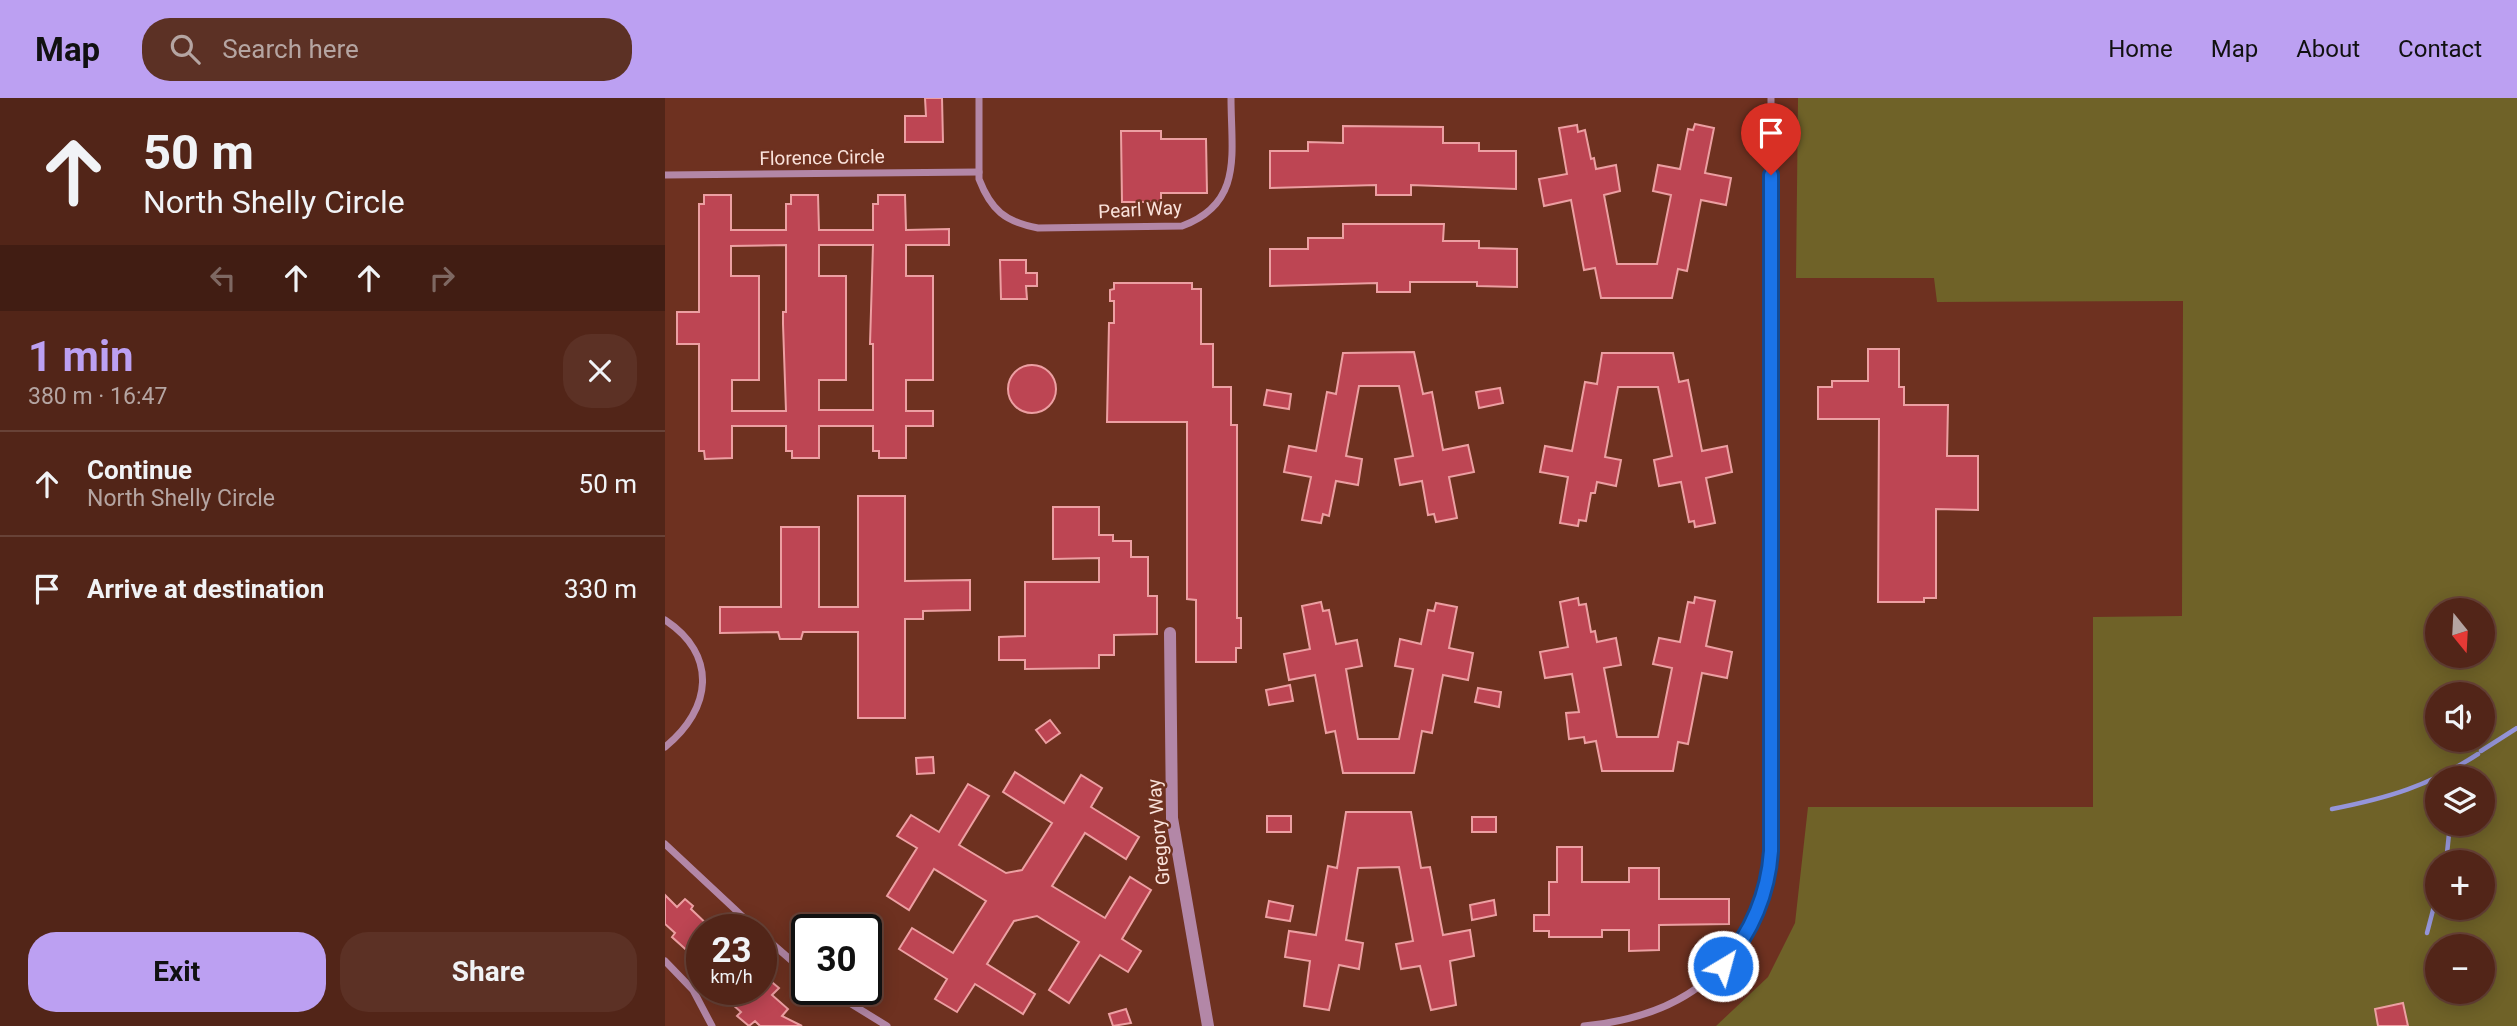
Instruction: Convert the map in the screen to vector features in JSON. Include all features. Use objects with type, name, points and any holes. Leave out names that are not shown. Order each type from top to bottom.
[{"type":"street","name":"Pearl Way","points":[[979,98],[979,172],[991,205],[1022,225],[1038,228],[1182,226],[1212,211],[1226,191],[1230,167],[1231,98]]},
{"type":"street","points":[[1584,1026],[1628,1020],[1654,1012],[1701,987],[1723,966],[1747,934],[1762,901],[1770,868],[1771,98]]},
{"type":"street","name":"Florence Circle","points":[[665,174],[979,172]]},
{"type":"street","points":[[665,620],[687,638],[695,652],[703,683],[695,717],[665,747]]},
{"type":"street","name":"Gregory Way","points":[[1170,633],[1172,818],[1208,1026]]},
{"type":"street","points":[[665,844],[740,914]]},
{"type":"street","points":[[777,948],[791,960]]},
{"type":"street","points":[[665,961],[693,989],[712,1026]]},
{"type":"street","points":[[851,1005],[882,1025]]},
{"type":"shaded area","points":[[1798,98],[2517,98],[2517,1026],[1716,1026],[1768,977],[1795,923],[1808,807],[2093,807],[2093,617],[2182,616],[2183,301],[1937,302],[1934,278],[1796,278]]},
{"type":"building","points":[[925,98],[942,98],[943,142],[905,142],[905,116],[926,116]]},
{"type":"building","points":[[1695,124],[1714,128],[1705,173],[1731,178],[1726,205],[1701,200],[1687,271],[1678,269],[1672,298],[1601,298],[1595,268],[1584,270],[1571,200],[1544,206],[1539,179],[1567,174],[1559,128],[1577,125],[1578,132],[1585,130],[1596,169],[1616,165],[1620,191],[1604,195],[1617,264],[1657,264],[1671,195],[1653,191],[1658,165],[1680,169],[1688,129],[1693,130]]},
{"type":"building","points":[[1343,126],[1443,127],[1443,143],[1479,143],[1479,151],[1516,151],[1516,189],[1411,185],[1411,195],[1376,195],[1376,185],[1270,188],[1270,151],[1308,151],[1308,142],[1343,143]]},
{"type":"building","points":[[1121,131],[1161,131],[1161,139],[1206,139],[1207,193],[1161,193],[1161,202],[1122,202]]},
{"type":"building","points":[[704,195],[731,195],[731,230],[786,230],[786,204],[791,204],[791,195],[818,195],[819,230],[873,230],[873,204],[878,204],[878,195],[905,195],[906,230],[949,229],[949,245],[906,245],[906,276],[933,276],[933,380],[906,380],[906,411],[933,411],[933,426],[906,426],[906,458],[879,458],[879,451],[873,451],[873,426],[819,426],[819,458],[792,458],[792,451],[786,451],[786,426],[732,426],[732,458],[705,459],[704,451],[699,451],[699,344],[677,344],[677,312],[699,312],[699,204],[704,204]],"holes":[[[786,245],[786,312],[783,312],[786,411],[732,411],[732,380],[759,380],[759,276],[731,276],[731,246]],[[819,245],[873,245],[870,344],[873,344],[873,410],[819,410],[819,380],[846,380],[846,276],[819,276]]]},
{"type":"building","points":[[1343,224],[1444,224],[1443,241],[1479,241],[1479,248],[1517,249],[1517,287],[1477,286],[1477,282],[1410,282],[1410,292],[1377,292],[1377,283],[1270,286],[1270,249],[1308,249],[1308,238],[1343,238]]},
{"type":"building","points":[[1000,260],[1026,260],[1026,273],[1037,273],[1037,286],[1026,286],[1027,299],[1001,299]]},
{"type":"building","points":[[1114,283],[1192,283],[1192,289],[1201,289],[1201,344],[1213,344],[1213,387],[1231,387],[1231,425],[1237,425],[1237,618],[1241,618],[1241,648],[1236,648],[1236,662],[1196,662],[1196,600],[1187,599],[1187,422],[1107,422],[1109,323],[1114,323],[1114,301],[1110,301],[1110,290],[1114,289]]},
{"type":"building","points":[[1868,349],[1899,349],[1899,387],[1904,387],[1904,405],[1948,405],[1947,456],[1978,456],[1978,510],[1936,509],[1936,598],[1924,598],[1924,602],[1878,602],[1879,419],[1818,419],[1818,387],[1832,387],[1832,381],[1868,381]]},
{"type":"building","points":[[1414,352],[1423,394],[1432,392],[1443,450],[1468,445],[1474,472],[1449,477],[1457,518],[1436,522],[1434,514],[1428,515],[1422,481],[1400,485],[1395,459],[1413,456],[1399,386],[1359,386],[1346,456],[1362,459],[1358,485],[1336,481],[1329,516],[1323,514],[1321,523],[1302,520],[1311,477],[1284,472],[1289,446],[1316,451],[1327,392],[1336,394],[1343,353]]},
{"type":"building","points":[[1602,353],[1673,353],[1679,382],[1688,380],[1702,451],[1727,446],[1732,472],[1706,478],[1715,523],[1695,527],[1694,521],[1689,522],[1681,482],[1659,486],[1654,460],[1672,456],[1658,387],[1618,387],[1605,457],[1621,460],[1616,486],[1597,482],[1595,493],[1591,493],[1586,521],[1579,520],[1578,526],[1560,523],[1568,477],[1540,472],[1545,446],[1572,451],[1585,382],[1597,384]]},
{"type":"building","points":[[1032,365],[1049,372],[1056,389],[1049,406],[1032,413],[1015,406],[1008,389],[1015,372]]},
{"type":"building","points":[[1500,388],[1503,403],[1479,408],[1476,392]]},
{"type":"building","points":[[1267,390],[1291,394],[1289,409],[1264,405]]},
{"type":"building","points":[[858,496],[905,496],[905,581],[970,580],[970,610],[923,611],[923,619],[905,619],[905,718],[858,718],[858,632],[803,632],[801,639],[780,639],[778,632],[720,633],[720,607],[781,607],[781,527],[819,527],[819,607],[858,607]]},
{"type":"building","points":[[1053,507],[1099,507],[1099,535],[1113,535],[1113,541],[1131,541],[1131,557],[1148,557],[1148,596],[1157,596],[1157,634],[1114,635],[1114,655],[1099,655],[1099,668],[1025,669],[1025,660],[999,660],[999,637],[1025,636],[1025,582],[1099,582],[1099,558],[1053,559]]},
{"type":"building","points":[[1695,597],[1715,601],[1706,646],[1732,652],[1727,678],[1702,673],[1688,744],[1678,742],[1673,771],[1602,771],[1596,741],[1585,743],[1584,737],[1569,739],[1566,713],[1579,712],[1572,674],[1545,678],[1540,652],[1568,647],[1560,602],[1578,598],[1579,605],[1586,604],[1591,632],[1595,631],[1597,642],[1616,638],[1621,665],[1604,668],[1617,737],[1658,737],[1672,668],[1653,664],[1659,638],[1680,642],[1688,602],[1694,603]]},
{"type":"building","points":[[1321,602],[1323,611],[1329,610],[1336,644],[1357,640],[1362,666],[1346,669],[1358,739],[1399,739],[1413,669],[1395,666],[1400,639],[1421,644],[1428,610],[1434,611],[1436,603],[1457,607],[1449,648],[1473,653],[1468,680],[1443,675],[1432,733],[1422,731],[1414,773],[1343,773],[1335,731],[1326,733],[1315,675],[1289,680],[1284,654],[1310,649],[1302,606]]},
{"type":"building","points":[[1290,685],[1293,701],[1269,705],[1266,690]]},
{"type":"building","points":[[1478,688],[1501,692],[1499,707],[1475,702]]},
{"type":"building","points":[[1050,720],[1060,733],[1046,743],[1036,730]]},
{"type":"building","points":[[933,757],[934,773],[917,774],[916,758]]},
{"type":"building","points":[[1015,772],[1064,803],[1081,775],[1102,788],[1091,807],[1139,837],[1126,859],[1085,833],[1052,886],[1105,918],[1130,877],[1151,890],[1122,939],[1141,951],[1128,972],[1100,955],[1069,1003],[1049,990],[1079,942],[1037,916],[1014,921],[987,964],[1035,994],[1023,1014],[975,984],[957,1012],[935,999],[947,979],[899,949],[912,928],[953,953],[986,901],[934,869],[909,910],[887,896],[917,848],[897,836],[911,815],[939,832],[968,784],[989,796],[959,845],[1006,873],[1022,870],[1052,823],[1003,792]]},
{"type":"building","points":[[1346,812],[1411,812],[1421,868],[1430,867],[1443,935],[1470,930],[1474,956],[1450,961],[1456,1005],[1431,1010],[1420,966],[1401,969],[1396,944],[1413,941],[1399,867],[1358,868],[1346,940],[1363,943],[1359,969],[1339,965],[1329,1010],[1304,1006],[1310,961],[1285,957],[1289,931],[1316,935],[1328,866],[1337,868]]},
{"type":"building","points":[[1267,816],[1291,816],[1291,832],[1267,832]]},
{"type":"building","points":[[1472,817],[1496,817],[1496,832],[1472,832]]},
{"type":"building","points":[[1557,847],[1582,847],[1582,882],[1629,882],[1629,868],[1659,868],[1659,899],[1729,899],[1729,924],[1659,925],[1659,950],[1629,951],[1629,930],[1602,930],[1602,937],[1549,937],[1549,931],[1534,931],[1534,915],[1549,915],[1549,882],[1557,882]]},
{"type":"building","points":[[665,895],[677,907],[685,899],[693,906],[691,909],[696,914],[686,914],[686,950],[672,937],[675,933],[665,924]]},
{"type":"building","points":[[1494,900],[1496,915],[1472,920],[1470,905]]},
{"type":"building","points":[[1269,901],[1293,906],[1290,921],[1266,917]]},
{"type":"building","points":[[777,999],[788,1009],[782,1016],[802,1026],[760,1026],[755,1021],[749,1026],[737,1016],[741,1012],[733,1005],[777,1005]]},
{"type":"building","points":[[2403,1003],[2408,1026],[2378,1026],[2375,1009]]},
{"type":"building","points":[[1126,1009],[1131,1023],[1113,1026],[1109,1014]]},
{"type":"waterway","points":[[2495,742],[2517,728]]},
{"type":"waterway","points":[[2332,809],[2372,800],[2425,783],[2478,754]]},
{"type":"waterway","points":[[2447,850],[2449,836]]},
{"type":"waterway","points":[[2427,933],[2430,920]]},
{"type":"route","points":[[1723,966],[1736,951],[1755,919],[1770,868],[1771,175]]}]
